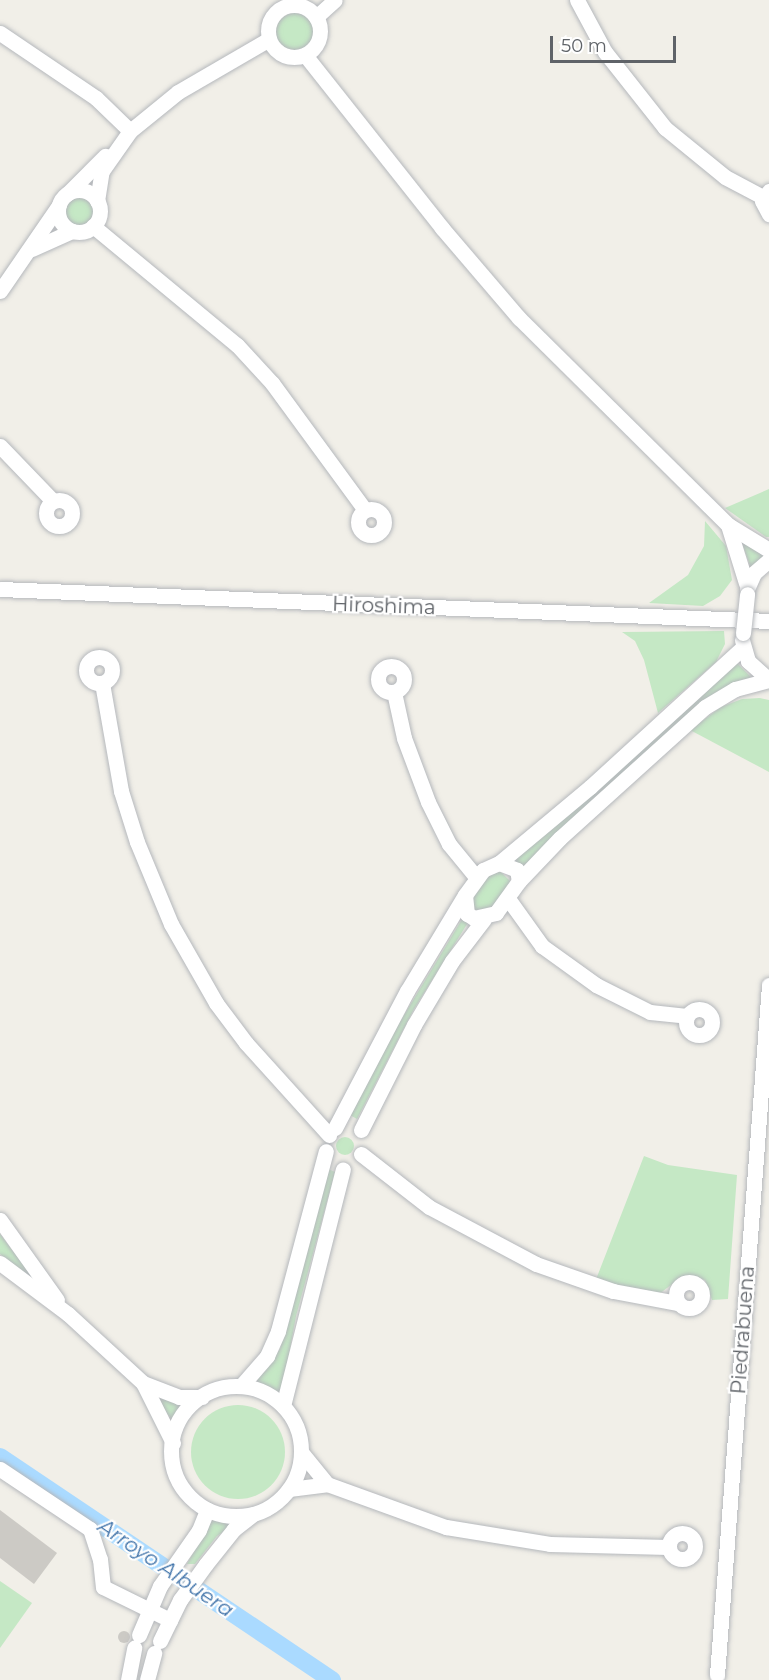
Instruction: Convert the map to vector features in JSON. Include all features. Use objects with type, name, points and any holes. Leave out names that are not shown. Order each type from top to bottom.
[{"type":"street","points":[[316,17],[335,0]]},
{"type":"street","points":[[577,0],[612,61],[665,128],[725,177],[766,194],[764,209],[769,214]]},
{"type":"street","points":[[276,5],[304,7],[316,17],[317,42],[305,55],[288,57],[269,39],[269,22],[276,5]]},
{"type":"street","points":[[0,33],[96,98],[129,131]]},
{"type":"street","points":[[0,291],[63,200],[113,151],[129,131],[178,92],[250,47],[269,39]]},
{"type":"street","points":[[305,55],[483,279],[728,525],[769,550]]},
{"type":"street","points":[[27,251],[72,231],[84,232],[93,226],[99,214],[97,201],[100,180],[113,151]]},
{"type":"street","points":[[72,231],[59,218],[63,200],[80,190],[97,201]]},
{"type":"street","points":[[93,226],[237,345],[272,383],[365,510]]},
{"type":"street","points":[[0,446],[54,501]]},
{"type":"street","points":[[728,525],[747,589],[742,641],[754,670],[769,680]]},
{"type":"street","points":[[747,589],[769,560]]},
{"type":"street","name":"Hiroshima","points":[[0,589],[769,621]]},
{"type":"street","points":[[241,1386],[267,1356],[278,1331],[332,1132],[406,991],[476,877],[499,863],[590,787],[742,641]]},
{"type":"street","points":[[361,1154],[361,1130],[414,1025],[452,961],[484,919],[509,900],[519,882],[560,838],[705,707],[735,689],[769,680]]},
{"type":"street","points":[[102,683],[121,791],[141,854],[171,924],[201,979],[246,1043],[332,1132]]},
{"type":"street","points":[[394,692],[404,738],[428,802],[449,844],[476,877]]},
{"type":"street","points":[[499,863],[508,864],[517,870],[519,882]]},
{"type":"street","points":[[465,895],[467,914],[484,919]]},
{"type":"street","points":[[509,900],[542,946],[596,986],[650,1012],[687,1016]]},
{"type":"street","name":"Piedrabuena","points":[[717,1675],[769,985]]},
{"type":"street","points":[[332,1132],[354,1125],[361,1130]]},
{"type":"street","points":[[326,1151],[334,1166],[343,1169]]},
{"type":"street","points":[[283,1406],[343,1169],[361,1154]]},
{"type":"street","points":[[361,1154],[429,1207],[536,1264],[614,1291],[678,1302]]},
{"type":"street","points":[[0,1220],[68,1314]]},
{"type":"street","points":[[0,1263],[68,1314],[143,1383],[179,1397],[202,1397]]},
{"type":"street","points":[[143,1383],[172,1443],[177,1479],[189,1497],[207,1510],[229,1516],[253,1514]]},
{"type":"street","points":[[147,1680],[157,1647],[180,1600],[234,1529],[253,1514],[273,1505],[289,1490],[298,1471],[301,1452],[298,1430],[283,1406],[259,1389],[241,1386],[214,1390],[202,1397],[181,1415],[172,1443]]},
{"type":"street","points":[[301,1452],[327,1484],[408,1516],[491,1537],[612,1548],[668,1547]]},
{"type":"street","points":[[0,1469],[90,1529],[100,1558],[103,1587],[147,1611],[170,1620]]},
{"type":"street","points":[[289,1490],[327,1484]]},
{"type":"street","points":[[128,1680],[136,1641],[147,1611],[160,1586],[200,1530],[207,1510]]},
{"type":"green space","points":[[295,13],[302,14],[308,19],[313,25],[313,39],[308,45],[302,50],[295,51],[288,50],[282,45],[277,39],[276,32],[277,25],[282,19],[288,14]]},
{"type":"green space","points":[[79,198],[89,202],[93,212],[89,222],[79,226],[69,222],[65,212],[69,202]]},
{"type":"green space","points":[[769,489],[769,537],[766,537],[725,508]]},
{"type":"green space","points":[[705,521],[726,546],[732,580],[720,596],[703,606],[649,603],[688,575],[704,546]]},
{"type":"green space","points":[[741,541],[766,555],[751,568]]},
{"type":"green space","points":[[724,631],[725,644],[716,662],[658,713],[644,660],[635,641],[622,632]]},
{"type":"green space","points":[[736,662],[751,677],[523,870],[514,860],[699,699]]},
{"type":"green space","points":[[742,699],[769,700],[769,772],[690,730],[721,707]]},
{"type":"green space","points":[[499,870],[511,882],[489,911],[475,911],[471,907],[473,892],[492,873]]},
{"type":"green space","points":[[464,916],[469,921],[414,1009],[357,1119],[350,1115],[378,1058]]},
{"type":"green space","points":[[341,1137],[349,1137],[354,1142],[352,1153],[341,1155],[336,1150],[336,1142]]},
{"type":"green space","points":[[644,1156],[668,1165],[737,1175],[728,1299],[712,1300],[705,1280],[690,1276],[683,1276],[659,1294],[595,1282]]},
{"type":"green space","points":[[328,1169],[335,1172],[296,1316],[281,1399],[252,1385],[280,1349]]},
{"type":"green space","points":[[0,1234],[22,1263],[41,1287],[0,1254]]},
{"type":"green space","points":[[151,1391],[185,1404],[172,1420]]},
{"type":"green space","points":[[238,1405],[256,1409],[271,1419],[281,1434],[285,1452],[281,1470],[271,1485],[256,1495],[238,1499],[220,1495],[205,1485],[195,1470],[191,1452],[195,1434],[205,1419],[220,1409]]},
{"type":"green space","points":[[211,1520],[235,1524],[217,1536],[195,1564],[187,1564]]},
{"type":"green space","points":[[0,1581],[32,1603],[0,1648]]},
{"type":"building","points":[[0,1510],[57,1553],[34,1584],[0,1558]]},
{"type":"building","points":[[126,1631],[130,1637],[126,1643],[122,1643],[118,1635]]},
{"type":"waterway","name":"Arroyo Albuera","points":[[0,1457],[332,1680]]}]
